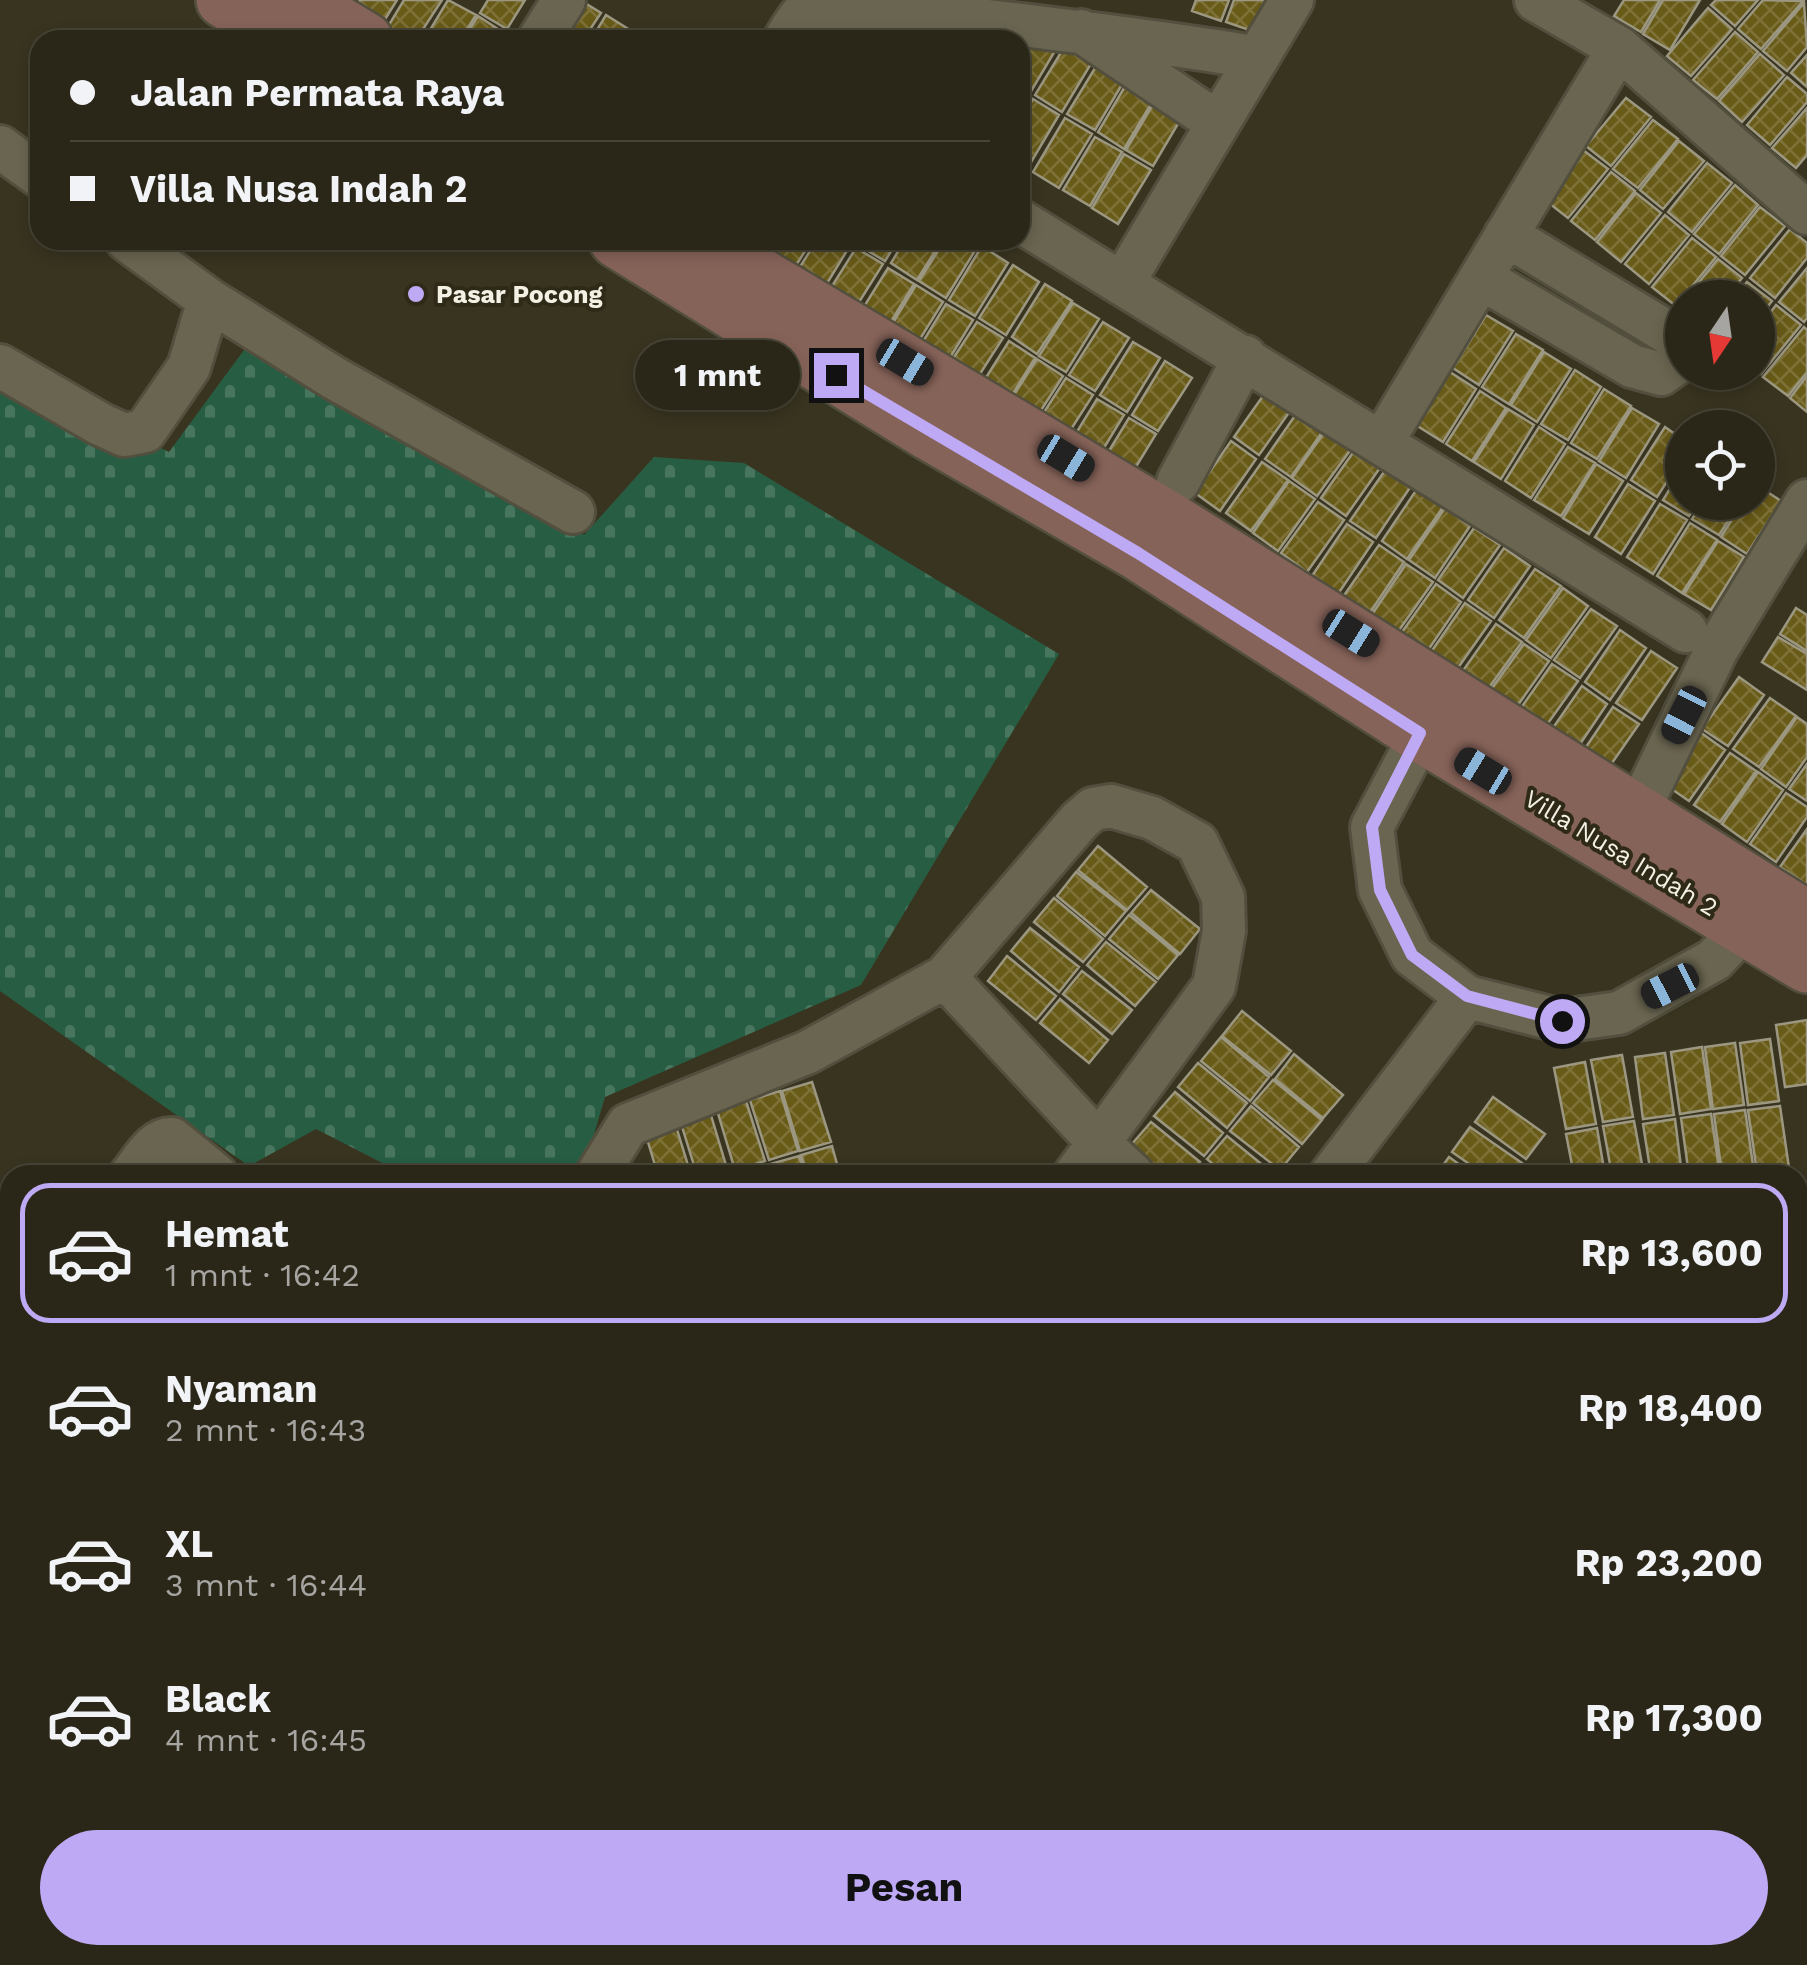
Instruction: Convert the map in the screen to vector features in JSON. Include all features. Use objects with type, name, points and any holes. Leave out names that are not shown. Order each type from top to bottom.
[{"type":"main road","points":[[224,0],[274,30]]},
{"type":"main road","points":[[299,0],[348,30]]},
{"type":"main road","name":"Villa Nusa Indah 2","points":[[633,250],[930,433],[1160,517]]},
{"type":"main road","name":"Villa Nusa Indah 2","points":[[717,250],[1160,517],[1432,712],[1623,830],[1807,918]]},
{"type":"main road","name":"Villa Nusa Indah 2","points":[[1623,830],[1746,926],[1807,965]]},
{"type":"street","points":[[545,30],[564,0]]},
{"type":"street","points":[[1122,284],[1292,0]]},
{"type":"street","points":[[1536,0],[1619,48],[1807,213]]},
{"type":"street","points":[[792,30],[808,9],[832,3],[876,2],[1067,22],[1257,58]]},
{"type":"street","points":[[1067,22],[1218,123]]},
{"type":"street","points":[[1382,442],[1619,48]]},
{"type":"street","points":[[0,147],[30,169]]},
{"type":"street","points":[[1030,227],[1686,631]]},
{"type":"street","points":[[1481,278],[1632,366],[1662,374],[1678,362],[1680,348],[1672,335],[1506,234]]},
{"type":"street","points":[[141,250],[209,300],[334,378],[573,512]]},
{"type":"street","points":[[0,366],[124,435],[146,432],[190,366],[209,300]]},
{"type":"street","points":[[1160,517],[1244,357]]},
{"type":"street","points":[[1623,830],[1717,648],[1807,501]]},
{"type":"street","points":[[1432,712],[1372,827],[1380,890],[1412,955],[1467,996],[1562,1021],[1619,1012],[1714,960],[1746,926]]},
{"type":"street","points":[[603,1165],[628,1124],[808,1052],[945,977],[1093,809],[1111,806],[1152,818],[1197,843],[1222,897],[1224,931],[1214,986],[1087,1159],[945,977]]},
{"type":"street","points":[[1338,1165],[1467,996]]},
{"type":"street","points":[[139,1165],[166,1138],[204,1165]]},
{"type":"green space","points":[[258,331],[584,535],[654,457],[744,463],[1059,654],[861,985],[605,1097],[585,1165],[386,1165],[316,1129],[248,1165],[0,991],[0,370],[169,452]]},
{"type":"building","points":[[360,0],[397,0],[379,29],[353,12]]},
{"type":"building","points":[[404,0],[442,0],[422,30],[386,30]]},
{"type":"building","points":[[448,0],[476,15],[466,30],[430,30]]},
{"type":"building","points":[[488,0],[525,0],[507,29],[480,13]]},
{"type":"building","points":[[580,0],[601,13],[590,30],[554,30]]},
{"type":"building","points":[[1196,0],[1229,0],[1221,21],[1192,11]]},
{"type":"building","points":[[1234,0],[1267,0],[1255,32],[1226,22]]},
{"type":"building","points":[[1624,0],[1660,0],[1641,32],[1614,16]]},
{"type":"building","points":[[1663,0],[1700,0],[1670,50],[1643,34]]},
{"type":"building","points":[[1716,0],[1758,0],[1735,26],[1711,5]]},
{"type":"building","points":[[1763,0],[1803,1],[1761,49],[1738,29]]},
{"type":"building","points":[[1804,3],[1807,47],[1787,71],[1763,51]]},
{"type":"building","points":[[1708,8],[1732,29],[1691,76],[1667,56]]},
{"type":"building","points":[[606,15],[630,30],[597,30]]},
{"type":"building","points":[[478,16],[499,30],[469,30]]},
{"type":"building","points":[[1035,23],[1062,39],[1030,93],[1030,31]]},
{"type":"building","points":[[1735,32],[1758,52],[1717,99],[1693,80]]},
{"type":"building","points":[[1068,41],[1095,57],[1062,112],[1035,95]]},
{"type":"building","points":[[1760,54],[1784,75],[1742,122],[1719,101]]},
{"type":"building","points":[[1807,55],[1807,87],[1791,73]]},
{"type":"building","points":[[1100,60],[1127,76],[1095,130],[1067,114]]},
{"type":"building","points":[[1787,77],[1807,94],[1807,102],[1770,145],[1747,125]]},
{"type":"building","points":[[1130,78],[1157,94],[1124,149],[1098,132]]},
{"type":"building","points":[[1158,96],[1185,112],[1153,166],[1126,150]]},
{"type":"building","points":[[1626,98],[1651,117],[1611,166],[1586,146]]},
{"type":"building","points":[[1033,99],[1059,115],[1030,164]]},
{"type":"building","points":[[1807,108],[1807,155],[1796,168],[1772,148]]},
{"type":"building","points":[[1065,118],[1092,134],[1059,188],[1033,172]]},
{"type":"building","points":[[1653,120],[1678,139],[1638,188],[1613,169]]},
{"type":"building","points":[[1095,137],[1122,152],[1090,206],[1063,190]]},
{"type":"building","points":[[1679,141],[1704,161],[1663,209],[1640,190]]},
{"type":"building","points":[[1583,150],[1608,169],[1568,218],[1544,199]]},
{"type":"building","points":[[1124,154],[1151,170],[1118,224],[1092,208]]},
{"type":"building","points":[[1707,163],[1732,183],[1692,232],[1668,212]]},
{"type":"building","points":[[1611,172],[1635,191],[1595,240],[1571,221]]},
{"type":"building","points":[[1735,185],[1758,205],[1719,254],[1694,234]]},
{"type":"building","points":[[1636,193],[1661,213],[1621,262],[1597,242]]},
{"type":"building","points":[[1760,207],[1785,226],[1745,275],[1721,256]]},
{"type":"building","points":[[1665,215],[1689,235],[1649,284],[1625,264]]},
{"type":"building","points":[[1790,229],[1807,243],[1807,258],[1775,298],[1775,280],[1750,278]]},
{"type":"building","points":[[1692,238],[1716,257],[1697,280],[1665,280],[1665,297],[1652,287]]},
{"type":"building","points":[[769,250],[806,250],[788,278],[762,262]]},
{"type":"building","points":[[811,250],[847,250],[818,298],[791,281]]},
{"type":"building","points":[[855,250],[883,264],[849,318],[822,302]]},
{"type":"building","points":[[866,250],[892,250],[885,261]]},
{"type":"building","points":[[899,250],[936,250],[917,280],[891,263]]},
{"type":"building","points":[[939,250],[975,250],[946,298],[919,281]]},
{"type":"building","points":[[980,250],[988,250],[1008,263],[975,316],[949,300]]},
{"type":"building","points":[[1718,259],[1742,278],[1740,280],[1701,280]]},
{"type":"building","points":[[1013,265],[1039,282],[1006,335],[979,318]]},
{"type":"building","points":[[888,268],[914,284],[881,338],[855,321]]},
{"type":"building","points":[[1807,268],[1807,318],[1804,322],[1779,302]]},
{"type":"building","points":[[1045,284],[1072,301],[1037,354],[1012,337]]},
{"type":"building","points":[[916,285],[943,302],[910,355],[883,339]]},
{"type":"building","points":[[1073,303],[1099,319],[1066,372],[1039,356]]},
{"type":"building","points":[[946,304],[973,320],[940,374],[913,358]]},
{"type":"building","points":[[1775,306],[1801,325],[1775,357]]},
{"type":"building","points":[[1486,315],[1513,331],[1479,385],[1453,368]]},
{"type":"building","points":[[977,322],[1003,338],[969,391],[943,374]]},
{"type":"building","points":[[1103,322],[1129,338],[1095,391],[1069,375]]},
{"type":"building","points":[[1804,327],[1807,372],[1788,396],[1775,386],[1775,362]]},
{"type":"building","points":[[1516,334],[1543,350],[1509,404],[1482,387]]},
{"type":"building","points":[[1009,341],[1035,358],[1002,411],[975,395]]},
{"type":"building","points":[[1133,342],[1160,358],[1127,412],[1100,395]]},
{"type":"building","points":[[1544,352],[1571,369],[1537,422],[1511,405]]},
{"type":"building","points":[[1037,359],[1063,376],[1029,429],[1003,412]]},
{"type":"building","points":[[1165,361],[1192,378],[1158,431],[1132,415]]},
{"type":"building","points":[[1575,370],[1601,387],[1568,440],[1541,424]]},
{"type":"building","points":[[1450,372],[1476,389],[1443,442],[1416,425]]},
{"type":"building","points":[[1807,376],[1807,412],[1790,398]]},
{"type":"building","points":[[1066,378],[1093,395],[1059,448],[1032,431]]},
{"type":"building","points":[[1270,386],[1295,404],[1259,455],[1234,437]]},
{"type":"building","points":[[1604,389],[1631,406],[1597,459],[1571,443]]},
{"type":"building","points":[[1480,391],[1506,408],[1472,461],[1446,444]]},
{"type":"building","points":[[1097,399],[1124,415],[1091,469],[1064,453]]},
{"type":"building","points":[[1301,407],[1327,425],[1291,477],[1265,459]]},
{"type":"building","points":[[1632,408],[1659,424],[1626,478],[1599,461]]},
{"type":"building","points":[[1508,409],[1534,425],[1501,479],[1474,462]]},
{"type":"building","points":[[1129,418],[1156,434],[1123,488],[1096,472]]},
{"type":"building","points":[[1328,427],[1354,445],[1317,496],[1292,478]]},
{"type":"building","points":[[1539,427],[1565,444],[1531,498],[1505,481]]},
{"type":"building","points":[[1665,427],[1665,485],[1657,497],[1631,480]]},
{"type":"building","points":[[1231,441],[1256,459],[1220,511],[1195,493]]},
{"type":"building","points":[[1357,447],[1382,465],[1346,516],[1321,498]]},
{"type":"building","points":[[1568,447],[1595,463],[1561,516],[1534,500]]},
{"type":"building","points":[[1262,462],[1288,480],[1251,531],[1226,513]]},
{"type":"building","points":[[1596,464],[1623,481],[1589,534],[1563,518]]},
{"type":"building","points":[[1386,469],[1411,486],[1376,538],[1350,521]]},
{"type":"building","points":[[1289,481],[1315,499],[1278,551],[1253,533]]},
{"type":"building","points":[[1628,484],[1655,501],[1621,554],[1595,537]]},
{"type":"building","points":[[1417,489],[1443,507],[1407,559],[1382,541]]},
{"type":"building","points":[[1318,502],[1344,520],[1307,572],[1281,553]]},
{"type":"building","points":[[1660,504],[1665,507],[1665,520],[1687,520],[1653,574],[1627,557]]},
{"type":"building","points":[[1445,508],[1470,526],[1435,578],[1409,560]]},
{"type":"building","points":[[1694,520],[1729,520],[1719,535]]},
{"type":"building","points":[[1732,520],[1769,520],[1747,554],[1721,537]]},
{"type":"building","points":[[1690,523],[1717,540],[1682,593],[1657,576]]},
{"type":"building","points":[[1347,524],[1373,542],[1338,594],[1312,576]]},
{"type":"building","points":[[1474,528],[1500,545],[1463,598],[1438,580]]},
{"type":"building","points":[[1718,541],[1744,557],[1711,610],[1684,594]]},
{"type":"building","points":[[1379,545],[1404,562],[1369,614],[1343,597]]},
{"type":"building","points":[[1504,548],[1530,566],[1494,618],[1468,600]]},
{"type":"building","points":[[1406,564],[1433,582],[1397,633],[1371,616]]},
{"type":"building","points":[[1535,569],[1561,586],[1524,638],[1499,620]]},
{"type":"building","points":[[1436,584],[1461,602],[1426,653],[1400,635]]},
{"type":"building","points":[[1563,588],[1588,606],[1551,658],[1526,640]]},
{"type":"building","points":[[1465,603],[1491,621],[1455,672],[1429,655]]},
{"type":"building","points":[[1796,608],[1807,615],[1807,651],[1780,634]]},
{"type":"building","points":[[1591,609],[1617,626],[1580,678],[1554,660]]},
{"type":"building","points":[[1496,624],[1522,642],[1485,693],[1460,675]]},
{"type":"building","points":[[1620,630],[1646,648],[1610,700],[1585,682]]},
{"type":"building","points":[[1778,637],[1807,654],[1807,690],[1762,662]]},
{"type":"building","points":[[1524,644],[1549,661],[1513,712],[1487,695]]},
{"type":"building","points":[[1651,651],[1677,668],[1642,720],[1616,703]]},
{"type":"building","points":[[1552,664],[1578,681],[1541,733],[1516,715]]},
{"type":"building","points":[[1739,677],[1764,695],[1728,746],[1702,729]]},
{"type":"building","points":[[1582,686],[1607,704],[1572,756],[1546,738]]},
{"type":"building","points":[[1770,698],[1796,716],[1759,767],[1733,749]]},
{"type":"building","points":[[1613,707],[1639,724],[1603,776],[1578,759]]},
{"type":"building","points":[[1797,717],[1807,724],[1807,757],[1786,787],[1761,769]]},
{"type":"building","points":[[1700,732],[1725,750],[1689,801],[1663,783]]},
{"type":"building","points":[[1730,753],[1756,771],[1720,822],[1694,805]]},
{"type":"building","points":[[1807,764],[1807,801],[1789,789]]},
{"type":"building","points":[[1758,772],[1783,790],[1747,842],[1722,824]]},
{"type":"building","points":[[1786,793],[1807,807],[1807,817],[1776,862],[1750,844]]},
{"type":"building","points":[[1807,829],[1807,885],[1780,867]]},
{"type":"building","points":[[1098,846],[1147,887],[1127,910],[1078,870]]},
{"type":"building","points":[[1076,872],[1126,911],[1105,936],[1057,896]]},
{"type":"building","points":[[1151,890],[1200,929],[1180,954],[1131,913]]},
{"type":"building","points":[[1054,898],[1103,939],[1083,962],[1034,922]]},
{"type":"building","points":[[1129,915],[1178,955],[1158,979],[1109,939]]},
{"type":"building","points":[[1030,928],[1079,967],[1059,992],[1011,951]]},
{"type":"building","points":[[1106,942],[1156,982],[1135,1006],[1087,965]]},
{"type":"building","points":[[1007,956],[1056,996],[1036,1020],[988,981]]},
{"type":"building","points":[[1082,971],[1132,1010],[1112,1034],[1063,994]]},
{"type":"building","points":[[1060,999],[1108,1040],[1089,1063],[1040,1023]]},
{"type":"building","points":[[1242,1011],[1291,1051],[1271,1075],[1222,1036]]},
{"type":"building","points":[[1807,1020],[1807,1084],[1785,1087],[1776,1025]]},
{"type":"building","points":[[1221,1037],[1269,1077],[1250,1101],[1201,1061]]},
{"type":"building","points":[[1770,1039],[1779,1101],[1748,1105],[1740,1043]]},
{"type":"building","points":[[1735,1043],[1744,1105],[1713,1109],[1705,1047]]},
{"type":"building","points":[[1702,1047],[1711,1109],[1680,1114],[1671,1052]]},
{"type":"building","points":[[1665,1053],[1674,1115],[1643,1119],[1635,1057]]},
{"type":"building","points":[[1294,1054],[1343,1095],[1323,1118],[1275,1079]]},
{"type":"building","points":[[1622,1055],[1633,1117],[1603,1122],[1591,1060]]},
{"type":"building","points":[[1585,1062],[1596,1124],[1566,1129],[1554,1068]]},
{"type":"building","points":[[1198,1063],[1247,1103],[1227,1128],[1178,1087]]},
{"type":"building","points":[[1273,1080],[1322,1120],[1302,1144],[1253,1103]]},
{"type":"building","points":[[812,1082],[831,1142],[800,1151],[782,1091]]},
{"type":"building","points":[[780,1091],[798,1151],[769,1160],[750,1100]]},
{"type":"building","points":[[1175,1092],[1223,1133],[1204,1156],[1154,1116]]},
{"type":"building","points":[[1493,1097],[1545,1134],[1526,1159],[1475,1122]]},
{"type":"building","points":[[746,1101],[765,1161],[734,1165],[717,1110]]},
{"type":"building","points":[[1251,1106],[1299,1147],[1284,1165],[1274,1165],[1230,1131]]},
{"type":"building","points":[[1780,1106],[1789,1165],[1756,1165],[1748,1110]]},
{"type":"building","points":[[1745,1110],[1753,1165],[1721,1165],[1714,1114]]},
{"type":"building","points":[[710,1112],[726,1165],[694,1165],[680,1120]]},
{"type":"building","points":[[1711,1114],[1719,1165],[1688,1165],[1681,1118]]},
{"type":"building","points":[[1675,1119],[1681,1165],[1649,1165],[1643,1124]]},
{"type":"building","points":[[1634,1121],[1642,1165],[1610,1165],[1603,1126]]},
{"type":"building","points":[[1151,1122],[1200,1162],[1155,1165],[1131,1145]]},
{"type":"building","points":[[675,1123],[688,1165],[655,1165],[645,1132]]},
{"type":"building","points":[[1470,1127],[1522,1163],[1471,1165],[1452,1152]]},
{"type":"building","points":[[1597,1128],[1603,1165],[1572,1165],[1566,1134]]},
{"type":"building","points":[[1227,1136],[1263,1165],[1214,1165],[1207,1159]]},
{"type":"building","points":[[832,1146],[837,1165],[804,1165],[801,1155]]},
{"type":"building","points":[[799,1156],[802,1165],[770,1165]]},
{"type":"building","points":[[1449,1157],[1460,1165],[1443,1165]]},
{"type":"place","name":"Pasar Pocong","points":[[416,294]]},
{"type":"route","points":[[836,375],[1138,553],[1420,733],[1372,827],[1380,890],[1412,955],[1467,996],[1562,1021]]}]
